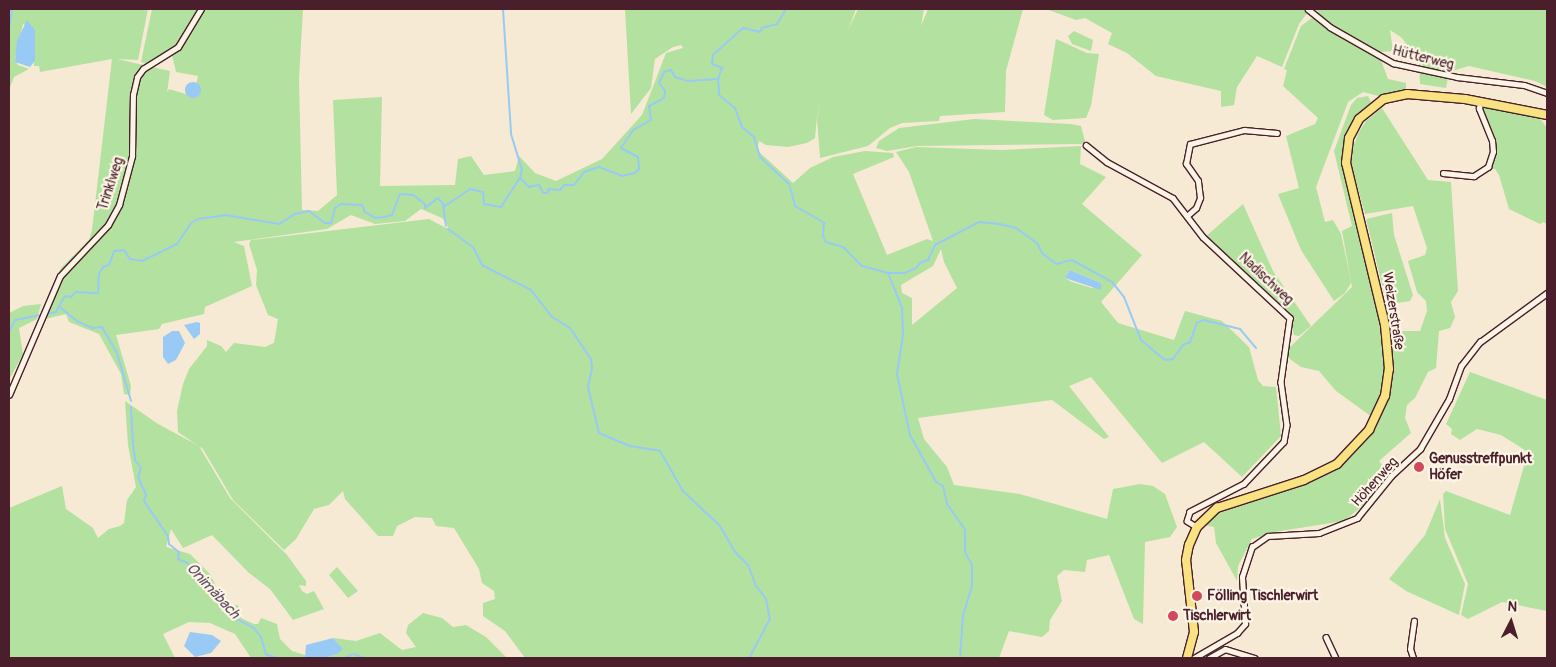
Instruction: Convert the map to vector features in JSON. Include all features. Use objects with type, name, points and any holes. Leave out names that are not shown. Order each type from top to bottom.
[{"type":"main road","name":"Weizerstraße","points":[[1187,658],[1194,632],[1186,560],[1188,545],[1197,527],[1217,508],[1304,480],[1337,464],[1360,442],[1381,408],[1389,369],[1385,324],[1346,163],[1349,138],[1359,119],[1377,103],[1395,95],[1420,94],[1480,102],[1547,115]]},
{"type":"street","name":"Trinklweg","points":[[9,395],[64,270],[105,229],[119,205],[132,156],[133,95],[137,77],[143,69],[178,48],[201,9]]},
{"type":"street","name":"Hütterweg","points":[[1308,9],[1330,27],[1393,63],[1457,77],[1524,85],[1547,93]]},
{"type":"street","points":[[1443,173],[1474,176],[1488,167],[1493,152],[1492,141],[1479,109],[1480,102]]},
{"type":"street","points":[[1187,216],[1196,208],[1200,198],[1198,180],[1186,164],[1190,144],[1244,130],[1277,133]]},
{"type":"street","name":"Nadischweg","points":[[1086,145],[1107,162],[1173,198],[1209,244],[1286,312],[1291,325],[1281,382],[1287,425],[1284,442],[1244,484],[1190,512],[1187,521],[1197,527]]},
{"type":"street","name":"Höhenweg","points":[[1194,658],[1237,633],[1245,624],[1242,576],[1252,547],[1268,536],[1319,533],[1357,518],[1390,476],[1420,449],[1449,399],[1462,366],[1480,342],[1547,292]]},
{"type":"street","points":[[1413,658],[1410,649],[1414,622]]},
{"type":"street","points":[[1326,636],[1336,658]]},
{"type":"street","points":[[1208,658],[1225,649],[1255,658]]},
{"type":"green space","points":[[9,9],[148,9],[138,60],[117,59],[170,71],[167,93],[169,89],[189,95],[195,89],[198,76],[176,72],[172,55],[192,32],[204,9],[303,9],[299,79],[302,210],[318,211],[337,195],[333,100],[382,97],[380,186],[455,185],[458,159],[471,156],[484,175],[515,171],[519,156],[535,173],[556,181],[602,159],[642,115],[666,53],[683,48],[681,45],[673,47],[655,59],[651,88],[631,114],[625,9],[856,9],[848,30],[858,9],[924,9],[921,26],[928,9],[1023,9],[1006,71],[1005,112],[940,116],[939,121],[902,123],[890,128],[868,146],[820,158],[817,119],[821,101],[817,117],[815,138],[807,143],[788,147],[766,145],[759,141],[757,150],[793,183],[810,168],[833,157],[865,151],[893,153],[894,157],[853,174],[887,255],[927,239],[933,241],[909,172],[896,152],[916,147],[1001,150],[1081,146],[1080,164],[1106,177],[1082,204],[1142,255],[1101,302],[1118,323],[1174,340],[1185,311],[1222,321],[1249,347],[1258,380],[1263,386],[1276,387],[1281,436],[1242,477],[1204,442],[1162,463],[1091,377],[1069,386],[1109,437],[1104,439],[1052,400],[918,418],[924,439],[947,467],[954,485],[1020,494],[1107,519],[1113,489],[1140,484],[1153,486],[1165,494],[1177,527],[1170,537],[1145,542],[1143,624],[1134,619],[1109,555],[1087,560],[1085,572],[1064,570],[1057,576],[1062,601],[1050,620],[1049,631],[1042,637],[1009,631],[999,658],[525,658],[505,631],[483,616],[483,603],[495,599],[494,591],[482,583],[479,569],[454,528],[436,526],[432,518],[415,517],[397,526],[393,536],[378,536],[345,499],[343,491],[329,505],[314,509],[296,539],[284,550],[233,500],[203,449],[178,432],[177,411],[183,384],[189,369],[207,346],[207,340],[221,346],[226,352],[234,343],[265,347],[274,343],[278,319],[268,315],[256,285],[257,270],[249,244],[251,240],[429,219],[448,229],[447,224],[442,218],[421,209],[405,221],[375,224],[351,215],[327,229],[234,242],[244,246],[252,286],[205,307],[204,314],[162,324],[159,329],[116,335],[131,386],[130,395],[124,394],[121,374],[99,334],[69,322],[66,314],[45,319],[61,277],[108,226],[125,195],[121,194],[111,218],[63,269],[46,299],[61,268],[89,240],[92,230],[112,59],[40,72],[39,66],[34,66],[35,30],[23,24],[15,59],[18,65],[29,69],[14,77],[9,90]],"holes":[[[941,249],[944,262],[957,288],[912,325],[912,298],[902,293],[901,285],[933,266]],[[1070,270],[1085,276],[1101,283],[1092,288],[1072,282],[1065,278]]]},
{"type":"green space","points":[[152,9],[199,9],[177,45],[147,64],[141,62]]},
{"type":"green space","points":[[1046,9],[1306,9],[1308,12],[1299,24],[1282,67],[1257,56],[1237,87],[1234,105],[1221,107],[1221,91],[1156,76],[1127,53],[1108,44],[1112,33],[1085,18],[1076,20]]},
{"type":"green space","points":[[1316,9],[1547,9],[1547,87],[1535,81],[1469,66],[1449,72],[1446,88],[1420,84],[1419,62],[1402,38],[1390,30],[1393,51],[1378,52],[1388,79],[1406,83],[1406,90],[1379,96],[1363,92],[1348,102],[1316,187],[1325,222],[1333,220],[1341,234],[1350,276],[1351,283],[1345,293],[1334,301],[1301,250],[1278,194],[1299,188],[1286,136],[1315,124],[1318,118],[1283,86],[1287,70],[1284,69],[1301,26],[1312,18],[1349,38],[1323,19]]},
{"type":"green space","points":[[1074,31],[1093,40],[1091,51],[1072,44],[1068,36]]},
{"type":"green space","points":[[1056,39],[1087,53],[1099,54],[1091,106],[1086,118],[1053,120],[1044,115]]},
{"type":"green space","points":[[1368,96],[1371,102],[1348,133],[1343,159],[1381,318],[1385,373],[1381,398],[1372,417],[1336,391],[1319,371],[1301,367],[1287,357],[1289,348],[1352,287],[1342,231],[1352,226],[1334,151],[1351,105],[1357,98]]},
{"type":"green space","points":[[1484,107],[1539,117],[1547,128],[1547,224],[1543,222],[1540,224],[1509,209],[1499,175],[1495,169],[1489,169],[1494,160],[1495,146],[1483,113]]},
{"type":"green space","points":[[1382,108],[1428,180],[1451,182],[1458,291],[1451,302],[1455,317],[1450,328],[1439,331],[1436,368],[1428,372],[1415,398],[1407,405],[1405,418],[1411,433],[1379,461],[1388,473],[1366,503],[1344,521],[1274,532],[1252,539],[1238,566],[1237,581],[1216,543],[1214,527],[1203,525],[1227,507],[1319,478],[1349,457],[1373,429],[1387,400],[1392,366],[1389,331],[1420,331],[1427,311],[1426,301],[1417,292],[1408,261],[1425,255],[1427,248],[1413,206],[1365,214],[1352,168],[1352,150],[1359,132],[1366,121]]},
{"type":"green space","points":[[974,119],[1081,126],[1085,141],[1082,144],[917,146],[887,151],[876,148],[879,141],[899,128]]},
{"type":"green space","points":[[1243,204],[1273,271],[1311,326],[1299,336],[1294,335],[1288,311],[1205,237]]},
{"type":"green space","points":[[1392,213],[1394,235],[1413,295],[1410,301],[1398,303],[1386,301],[1366,219]]},
{"type":"green space","points":[[41,304],[37,319],[19,328],[23,354],[9,380],[9,313],[23,306]]},
{"type":"green space","points":[[1470,372],[1547,400],[1547,611],[1502,602],[1468,619],[1461,615],[1468,584],[1445,529],[1443,494],[1446,491],[1510,515],[1528,452],[1501,435],[1477,429],[1460,440],[1451,434],[1452,429],[1446,424]]},
{"type":"green space","points":[[125,401],[158,424],[199,446],[230,498],[287,555],[306,581],[306,586],[299,585],[302,591],[307,594],[314,591],[324,609],[293,620],[270,589],[248,572],[212,535],[183,548],[171,529],[166,547],[190,554],[210,574],[226,607],[238,605],[241,618],[254,624],[258,624],[261,618],[277,624],[280,639],[292,651],[305,655],[305,658],[251,658],[235,634],[210,623],[189,622],[163,634],[175,658],[9,658],[9,508],[62,486],[66,509],[93,528],[98,538],[109,529],[124,523],[127,500],[136,487],[128,445]]},
{"type":"green space","points":[[1440,499],[1445,538],[1465,584],[1459,615],[1406,591],[1389,579],[1425,535]]},
{"type":"green space","points":[[337,567],[358,591],[348,598],[329,575]]},
{"type":"green space","points":[[423,613],[442,618],[453,627],[466,625],[486,637],[507,658],[325,658],[337,654],[340,646],[333,638],[356,641],[380,633],[402,650],[416,647],[406,633],[408,625]]},
{"type":"water","points":[[27,20],[35,30],[35,61],[30,67],[15,62],[17,41]]},
{"type":"water","points":[[193,82],[199,84],[201,90],[199,96],[193,98],[187,96],[185,90],[187,84]]},
{"type":"water","points":[[1070,270],[1101,283],[1101,290],[1065,278]]},
{"type":"water","points":[[200,323],[200,334],[194,339],[184,325]]},
{"type":"water","points":[[172,331],[179,331],[185,343],[176,360],[168,364],[163,357],[163,337]]},
{"type":"water","points":[[190,632],[212,635],[221,641],[211,653],[195,657],[184,646]]},
{"type":"water","points":[[333,638],[343,649],[337,654],[325,658],[305,658],[306,645]]},
{"type":"waterway","points":[[9,29],[12,9]]},
{"type":"waterway","points":[[503,9],[511,134],[522,170],[520,178]]},
{"type":"waterway","points":[[9,332],[15,320],[56,312],[65,296],[71,297],[76,292],[98,293],[99,274],[103,267],[109,265],[114,251],[124,250],[130,259],[142,261],[177,244],[191,223],[198,219],[225,215],[279,224],[295,214],[309,211],[325,223],[331,223],[335,208],[341,204],[362,205],[365,212],[375,218],[385,217],[392,215],[400,194],[413,195],[425,204],[425,208],[438,198],[445,206],[470,189],[483,192],[484,204],[501,207],[520,178],[529,187],[539,185],[543,193],[547,193],[549,189],[560,190],[564,185],[574,185],[584,172],[599,167],[622,176],[635,173],[639,169],[638,157],[621,148],[633,130],[651,120],[649,106],[664,98],[665,91],[659,83],[664,72],[671,70],[675,77],[688,81],[718,79],[722,68],[712,64],[713,55],[743,28],[760,32],[762,28],[777,24],[786,9]]},
{"type":"waterway","points":[[718,79],[719,95],[735,108],[742,127],[754,137],[760,157],[789,184]]},
{"type":"waterway","points":[[790,187],[795,206],[824,223],[823,235],[826,242],[843,247],[862,266],[888,273],[902,307],[903,335],[897,374],[910,435],[936,482],[943,486],[947,504],[965,530],[965,552],[972,565],[972,586],[963,615],[960,658]]},
{"type":"waterway","points":[[443,205],[446,226]]},
{"type":"waterway","points":[[888,273],[905,273],[916,268],[920,263],[928,260],[935,245],[979,222],[999,224],[1016,228],[1037,243],[1042,253],[1056,264],[1072,260],[1112,282],[1124,297],[1141,340],[1165,360],[1173,359],[1183,345],[1190,342],[1197,323],[1204,320],[1240,329],[1256,348]]},
{"type":"waterway","points":[[448,229],[473,247],[482,265],[531,290],[552,317],[570,328],[591,359],[592,368],[588,387],[599,433],[630,446],[660,451],[683,491],[720,526],[735,552],[748,565],[756,586],[766,599],[770,619],[749,658]]},
{"type":"waterway","name":"Onimäbach","points":[[61,308],[77,321],[92,328],[102,327],[117,353],[131,401]]},
{"type":"waterway","name":"Onimäbach","points":[[131,407],[135,460],[141,468],[138,477],[146,495],[144,501],[168,536],[169,544],[179,552],[178,559],[186,562],[208,582],[235,618],[254,628],[261,637],[266,654],[276,658]]},
{"type":"waterway","name":"Onimäbach","points":[[354,654],[364,658]]},
{"type":"waterway","name":"Onimäbach","points":[[344,658],[351,655]]},
{"type":"place","name":"Genusstreffpunkt Höfer","points":[[1419,467]]},
{"type":"place","name":"Fölling Tischlerwirt","points":[[1197,596]]},
{"type":"place","name":"Tischlerwirt","points":[[1173,616]]}]
